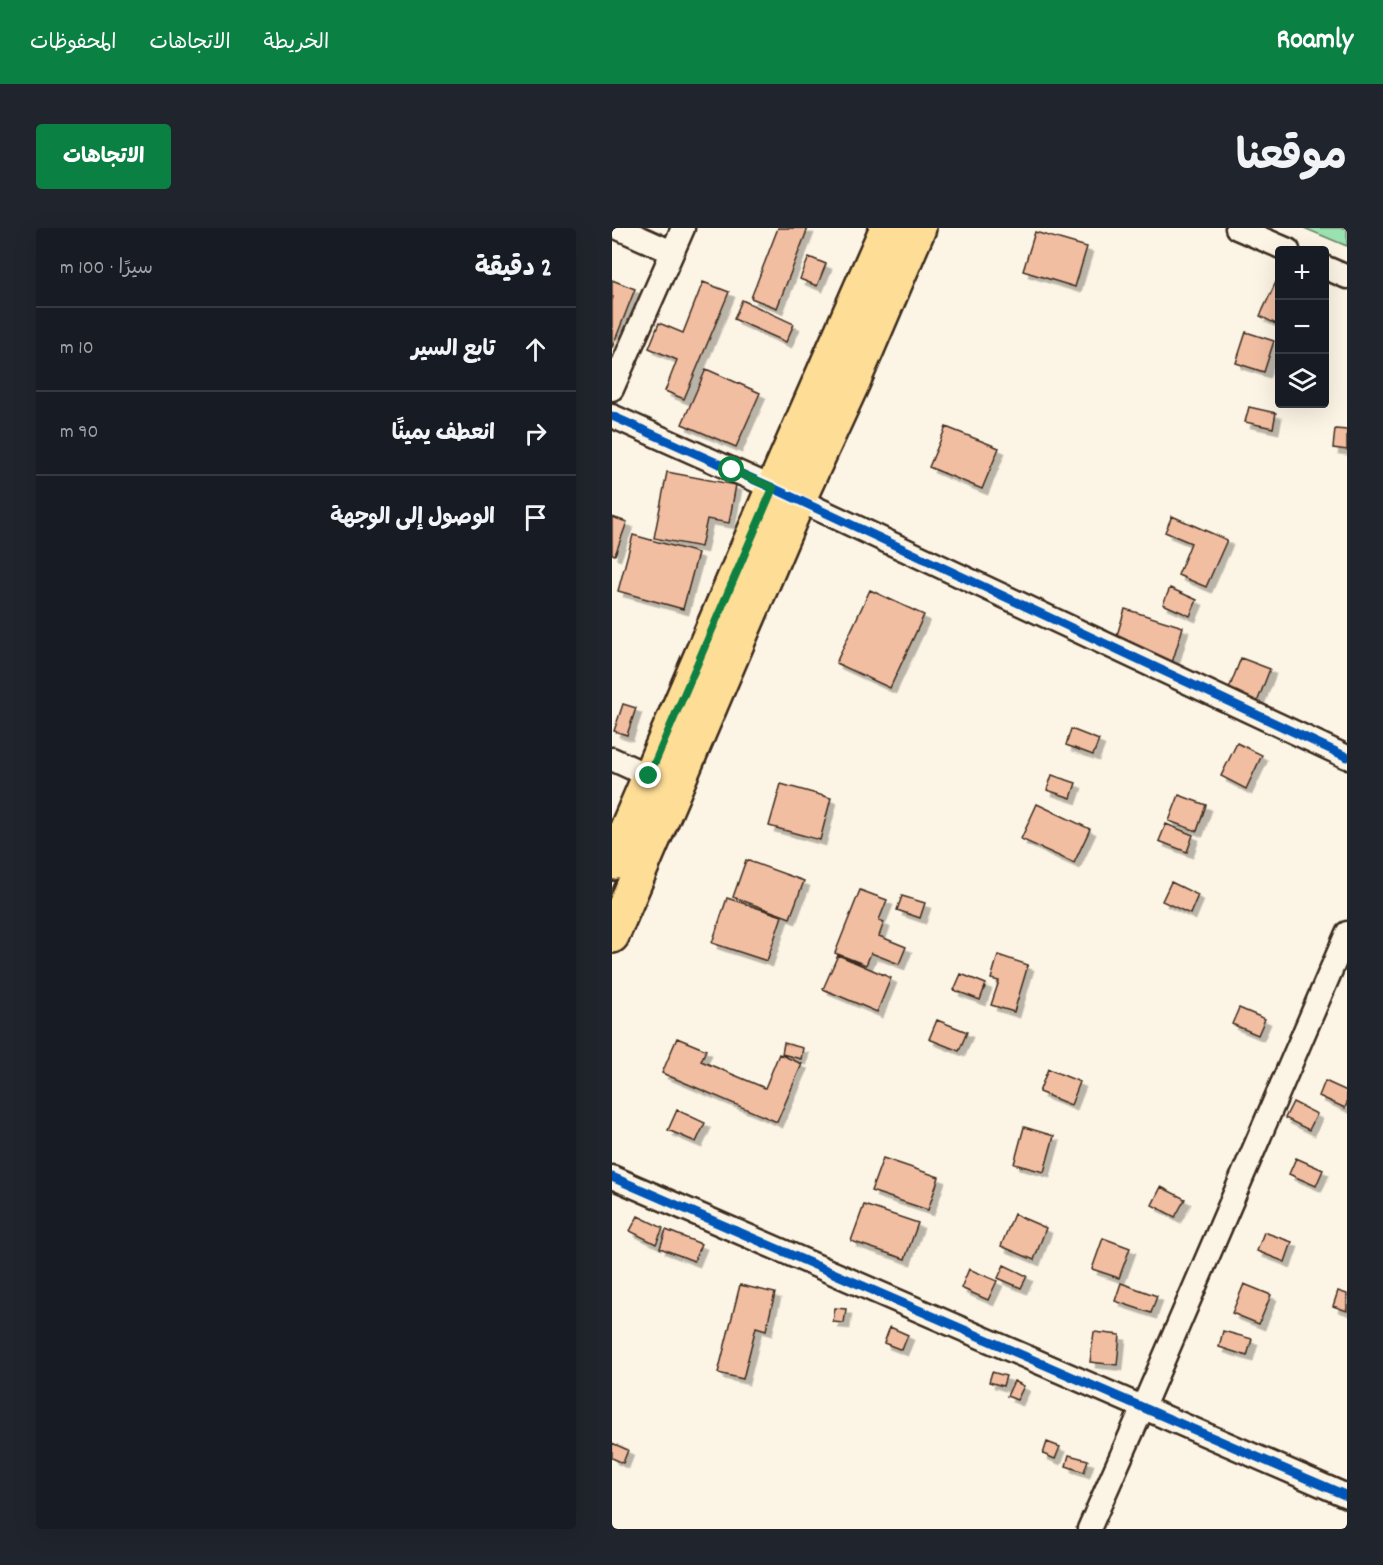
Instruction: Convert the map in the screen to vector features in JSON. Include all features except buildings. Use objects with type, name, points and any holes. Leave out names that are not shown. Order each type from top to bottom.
[{"type":"main road","points":[[612,936],[887,228]]},
{"type":"main road","points":[[612,863],[649,776],[785,494],[853,382],[919,228]]},
{"type":"street","points":[[618,228],[672,252]]},
{"type":"street","points":[[612,389],[683,228]]},
{"type":"street","points":[[1237,228],[1279,246]]},
{"type":"street","points":[[1329,269],[1347,277]]},
{"type":"street","points":[[612,416],[785,494],[1347,757]]},
{"type":"street","points":[[612,759],[649,776]]},
{"type":"street","points":[[1089,1529],[1347,933]]},
{"type":"street","points":[[612,1177],[1347,1496]]},
{"type":"green space","points":[[1304,228],[1347,228],[1347,246]]},
{"type":"cycle path","points":[[612,416],[773,488],[1347,757]]},
{"type":"cycle path","points":[[612,1177],[1347,1496]]},
{"type":"route","points":[[649,776],[773,488],[732,470]]}]
